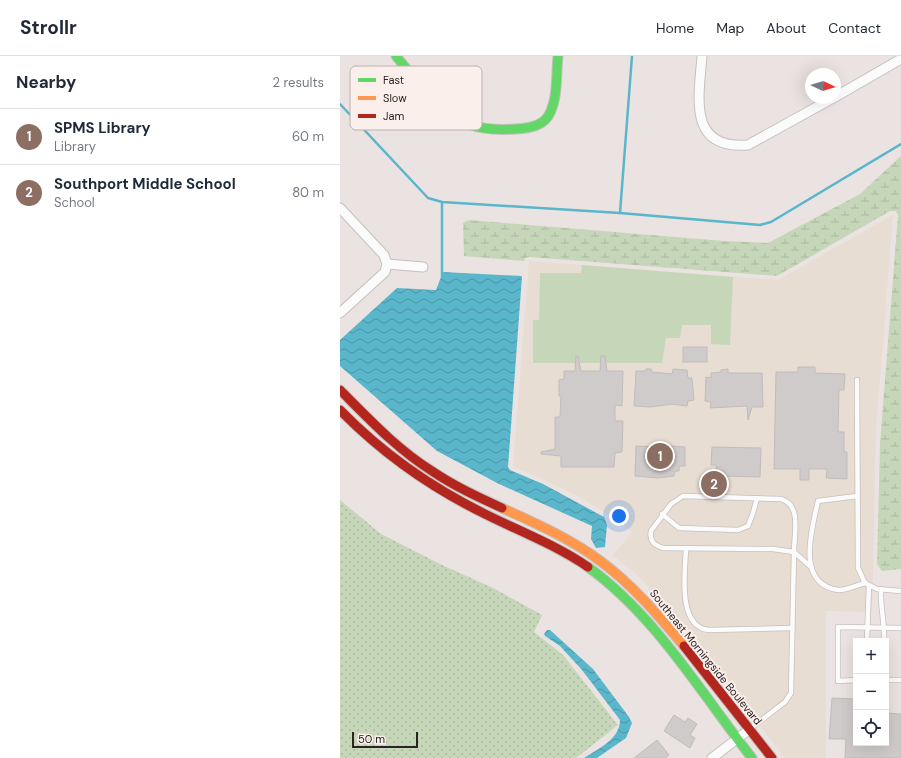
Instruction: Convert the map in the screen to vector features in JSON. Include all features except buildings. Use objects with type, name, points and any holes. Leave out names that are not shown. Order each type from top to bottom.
[{"type":"street","points":[[396,56],[405,66]]},
{"type":"street","points":[[482,127],[510,130],[526,129],[540,124],[550,114],[555,98],[558,56]]},
{"type":"street","points":[[702,56],[699,116],[706,130],[723,144],[748,146],[822,104]]},
{"type":"street","points":[[841,93],[901,59]]},
{"type":"street","points":[[340,208],[384,255],[387,264],[385,272],[340,313]]},
{"type":"street","points":[[387,264],[423,267]]},
{"type":"street","name":"Southeast Morningside Boulevard","points":[[340,390],[403,451],[418,462],[448,481],[547,527],[599,560],[640,595],[661,618],[772,758]]},
{"type":"street","points":[[340,410],[365,436],[410,472],[439,490],[484,514],[564,552],[596,574],[630,605],[651,628],[752,758]]},
{"type":"street","points":[[410,472],[418,462]]},
{"type":"street","points":[[541,540],[547,527]]},
{"type":"street","points":[[651,628],[661,618]]},
{"type":"street","points":[[712,758],[750,729]]},
{"type":"lane","points":[[857,380],[858,568],[867,584],[868,638]]},
{"type":"lane","points":[[750,729],[785,702],[792,693],[792,628],[794,552],[795,512],[793,506],[788,501],[781,499],[683,496],[671,504],[662,514],[651,531],[651,540],[657,546],[662,548],[773,549],[794,552],[811,567]]},
{"type":"lane","points":[[857,496],[818,501],[810,538],[812,572],[820,584],[839,590],[867,584],[881,589],[901,591]]},
{"type":"lane","points":[[662,514],[679,528],[738,530],[748,526],[757,498]]},
{"type":"lane","points":[[686,549],[685,602],[690,617],[699,627],[709,630],[792,628]]},
{"type":"lane","points":[[881,589],[880,603],[884,638]]},
{"type":"lane","points":[[853,680],[838,681],[838,628],[901,628]]},
{"type":"lane","points":[[889,680],[901,680]]},
{"type":"shaded area","points":[[893,215],[876,430],[872,612],[826,611],[826,758],[785,758],[663,602],[635,573],[613,555],[632,532],[606,513],[578,496],[513,466],[529,261],[778,280]]},
{"type":"green space","points":[[901,156],[901,569],[882,571],[877,564],[880,444],[898,215],[896,211],[890,211],[777,276],[529,257],[525,258],[524,261],[464,256],[463,223],[469,220],[724,241],[768,243],[860,194]]},
{"type":"green space","points":[[582,265],[733,277],[730,345],[711,344],[711,325],[682,325],[680,338],[666,338],[662,363],[533,363],[533,320],[539,320],[540,273],[581,273]]},
{"type":"green space","points":[[340,500],[381,534],[442,565],[493,588],[542,615],[534,632],[563,655],[618,725],[576,758],[340,758]]},
{"type":"water","points":[[443,272],[522,276],[508,467],[510,470],[543,484],[604,517],[607,525],[605,547],[596,548],[591,539],[592,526],[499,484],[437,451],[340,366],[340,340],[397,288],[436,290]]},
{"type":"water","points":[[547,630],[550,630],[593,669],[632,723],[626,738],[597,758],[584,758],[602,747],[612,738],[619,727],[620,720],[582,670],[560,646],[545,636],[544,634]]},
{"type":"waterway","points":[[620,213],[632,56]]},
{"type":"waterway","points":[[340,104],[350,115]]},
{"type":"waterway","points":[[364,130],[428,198],[442,202],[620,213],[760,225],[771,222],[901,144]]},
{"type":"waterway","points":[[442,202],[442,277]]},
{"type":"traffic: fast","points":[[396,56],[404,66]]},
{"type":"traffic: fast","points":[[482,127],[492,129],[521,129],[536,126],[544,121],[553,106],[558,56]]},
{"type":"traffic: fast","points":[[588,567],[635,608],[656,632],[696,682],[752,758]]},
{"type":"traffic: slow","points":[[502,508],[564,538],[588,552],[611,569],[623,579],[654,611],[684,646]]},
{"type":"traffic: jam","points":[[340,390],[384,433],[419,462],[457,486],[502,508]]},
{"type":"traffic: jam","points":[[340,410],[373,441],[426,481],[465,504],[550,545],[588,567]]},
{"type":"traffic: jam","points":[[684,646],[772,758]]},
{"type":"place","name":"SPMS Library","points":[[660,456]]},
{"type":"place","name":"Southport Middle School","points":[[714,484]]}]
